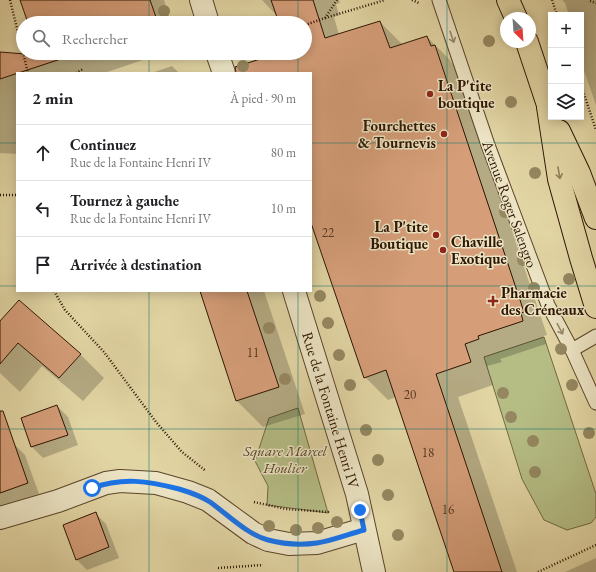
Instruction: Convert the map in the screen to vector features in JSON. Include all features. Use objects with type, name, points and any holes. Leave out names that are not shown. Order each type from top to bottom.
[{"type":"main road","points":[[508,0],[513,12]]},
{"type":"main road","points":[[519,0],[522,12]]},
{"type":"main road","points":[[529,48],[548,107]]},
{"type":"main road","points":[[551,120],[559,179],[580,258],[596,307]]},
{"type":"main road","points":[[553,120],[579,173],[596,218]]},
{"type":"street","points":[[201,0],[206,16]]},
{"type":"street","points":[[219,60],[224,72]]},
{"type":"street","name":"Rue de la Fontaine Henri IV","points":[[294,292],[362,520],[374,572]]},
{"type":"street","points":[[0,518],[58,501],[106,483],[120,481],[156,483],[188,492],[208,500],[253,533],[268,540],[289,544],[317,543],[362,520]]},
{"type":"lane","name":"Avenue Roger Salengro","points":[[439,0],[488,145],[548,305],[572,350],[596,402]]},
{"type":"lane","points":[[572,350],[596,336]]},
{"type":"path","points":[[10,0],[16,24]]},
{"type":"path","points":[[325,18],[337,0]]},
{"type":"path","points":[[312,23],[385,0]]},
{"type":"path","points":[[552,0],[557,12]]},
{"type":"path","points":[[590,1],[596,2]]},
{"type":"path","points":[[25,60],[28,72]]},
{"type":"path","points":[[78,72],[83,70]]},
{"type":"path","points":[[584,94],[596,130]]},
{"type":"path","points":[[0,195],[16,195]]},
{"type":"path","points":[[55,292],[65,310],[104,352],[156,422],[182,452],[211,476]]},
{"type":"path","points":[[253,502],[286,509],[328,513],[362,520]]},
{"type":"path","points":[[538,572],[596,545]]},
{"type":"green space","points":[[544,337],[596,494],[596,517],[591,523],[567,530],[544,520],[522,479],[484,357]]},
{"type":"green space","name":"Square Marcel Houlier","points":[[298,408],[328,513],[267,505],[268,486],[255,461],[269,418]]},
{"type":"building","points":[[20,0],[150,0],[156,16],[26,16]]},
{"type":"building","points":[[271,0],[313,0],[325,38],[380,21],[390,48],[427,36],[431,46],[435,45],[524,312],[521,313],[523,321],[478,336],[479,339],[465,344],[471,362],[436,374],[502,572],[454,572],[386,370],[364,378],[312,226],[312,72],[236,72],[235,67],[257,60],[312,60],[312,16],[277,16]]},
{"type":"building","points":[[0,52],[16,53],[16,60],[58,60],[21,72],[16,72],[16,74],[0,79]]},
{"type":"building","points":[[200,292],[247,292],[279,387],[236,401]]},
{"type":"building","points":[[19,300],[81,354],[59,378],[18,343],[0,364],[0,321]]},
{"type":"building","points":[[57,405],[68,435],[31,447],[21,418]]},
{"type":"building","points":[[0,411],[3,411],[28,483],[0,493]]},
{"type":"building","points":[[96,512],[109,547],[76,560],[63,525]]},
{"type":"place","name":"La P'tite boutique","points":[[430,94]]},
{"type":"place","name":"Fourchettes & Tournevis","points":[[444,134]]},
{"type":"place","name":"La P'tite Boutique","points":[[436,235]]},
{"type":"place","name":"Chaville Exotique","points":[[443,250]]},
{"type":"place","name":"Pharmacie des Créneaux","points":[[493,301]]},
{"type":"route","points":[[92,488],[106,483],[120,481],[156,483],[188,492],[208,500],[253,533],[268,540],[289,544],[317,543],[364,530],[360,510]]}]
